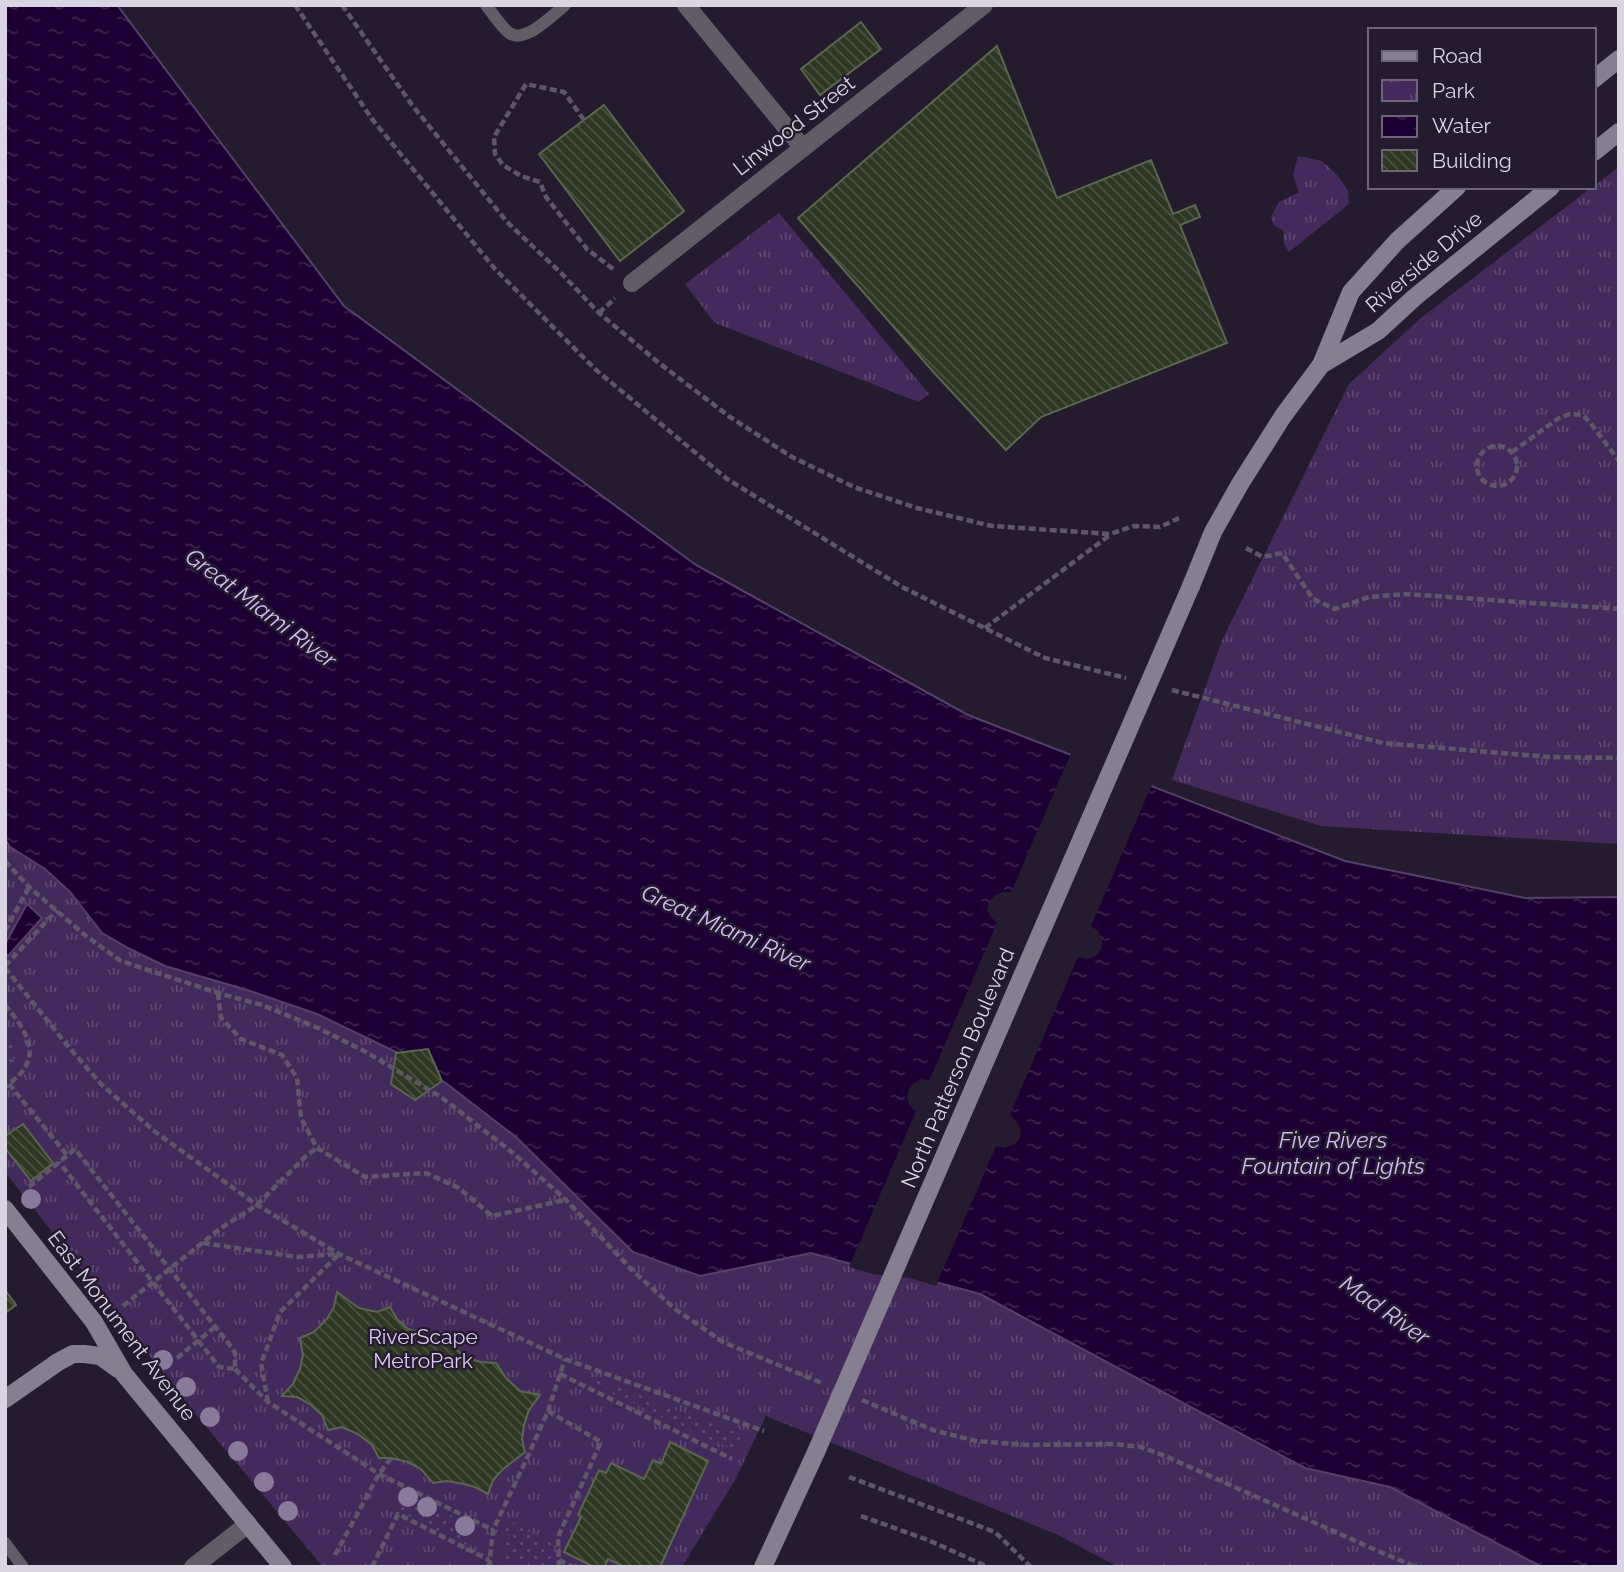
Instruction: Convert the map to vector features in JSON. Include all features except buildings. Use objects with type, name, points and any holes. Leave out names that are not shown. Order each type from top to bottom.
[{"type":"main road","points":[[1596,77],[1619,59]]},
{"type":"main road","points":[[1596,150],[1619,132]]},
{"type":"main road","name":"Riverside Drive","points":[[1191,586],[1213,533],[1240,484],[1283,416],[1321,365],[1351,292],[1397,242],[1455,189]]},
{"type":"main road","name":"Riverside Drive","points":[[1321,365],[1378,331],[1415,297],[1549,189]]},
{"type":"main road","name":"North Patterson Boulevard","points":[[762,1567],[816,1452],[1191,586]]},
{"type":"main road","name":"East Monument Avenue","points":[[5,1209],[94,1322],[124,1374],[283,1567]]},
{"type":"main road","points":[[5,1399],[73,1354],[100,1356],[124,1374]]},
{"type":"street","points":[[686,5],[803,149]]},
{"type":"street","name":"Linwood Street","points":[[632,283],[984,5]]},
{"type":"street","points":[[193,1567],[248,1524]]},
{"type":"lane","points":[[486,5],[509,34],[519,37],[529,33],[565,5]]},
{"type":"lane","points":[[5,1543],[23,1567]]},
{"type":"path","points":[[295,5],[372,119],[495,269],[595,369],[727,479],[902,587],[1045,658],[1126,678]]},
{"type":"path","points":[[342,5],[412,105],[507,222],[599,313],[730,417],[792,457],[854,487],[917,508],[992,526],[1110,534]]},
{"type":"path","points":[[584,120],[564,92],[526,85],[494,137],[495,154],[503,165],[540,183],[546,197],[587,249],[632,283]]},
{"type":"path","points":[[1513,452],[1559,418],[1583,415],[1619,461]]},
{"type":"path","points":[[1489,446],[1502,446],[1513,452],[1518,465],[1513,479],[1502,486],[1494,486],[1482,479],[1476,467],[1483,450],[1489,446]]},
{"type":"path","points":[[985,628],[1110,534],[1133,526],[1160,527],[1179,518]]},
{"type":"path","points":[[1246,548],[1263,557],[1282,553],[1313,599],[1335,610],[1369,597],[1405,594],[1619,610]]},
{"type":"path","points":[[1166,689],[1383,743],[1549,757],[1619,758]]},
{"type":"path","points":[[5,861],[29,887],[86,936],[121,961],[262,1005],[318,1028],[366,1052],[441,1097],[513,1153],[566,1200],[632,1270],[675,1309],[723,1342],[822,1383]]},
{"type":"path","points":[[5,931],[29,887]]},
{"type":"path","points":[[57,910],[5,967],[81,1062],[154,1131],[257,1205],[339,1254],[565,1359],[764,1431]]},
{"type":"path","points":[[218,993],[221,1018],[241,1039],[282,1055],[297,1078],[301,1118],[317,1148],[365,1177],[426,1173],[459,1188],[492,1216],[566,1200]]},
{"type":"path","points":[[5,1005],[21,1025],[29,1048],[23,1071],[7,1085],[67,1155]]},
{"type":"path","points":[[123,1306],[221,1228],[257,1205],[317,1148]]},
{"type":"path","points":[[29,1187],[75,1149],[235,1353],[235,1369]]},
{"type":"path","points":[[59,1162],[219,1367],[235,1369],[268,1402],[379,1474],[493,1530]]},
{"type":"path","points":[[202,1243],[296,1257],[339,1254]]},
{"type":"path","points":[[268,1402],[261,1364],[280,1312],[339,1254]]},
{"type":"path","points":[[177,1358],[215,1327]]},
{"type":"path","points":[[489,1567],[493,1530],[548,1411],[565,1359]]},
{"type":"path","points":[[561,1374],[732,1459]]},
{"type":"path","points":[[859,1399],[933,1430],[976,1441],[1028,1445],[1115,1444],[1141,1447],[1416,1567]]},
{"type":"path","points":[[548,1411],[601,1442],[558,1537],[559,1567]]},
{"type":"path","points":[[335,1555],[379,1474],[391,1458]]},
{"type":"path","points":[[849,1477],[995,1532],[1031,1567]]},
{"type":"path","points":[[372,1567],[398,1514],[489,1560]]},
{"type":"path","points":[[861,1516],[928,1540],[988,1567]]},
{"type":"path","points":[[559,1560],[573,1567]]},
{"type":"green space","points":[[1298,156],[1322,161],[1338,176],[1348,191],[1349,204],[1289,252],[1283,242],[1284,231],[1274,225],[1271,217],[1279,202],[1299,192],[1293,176]]},
{"type":"green space","points":[[1619,167],[1619,844],[1321,826],[1172,780],[1223,638],[1349,384],[1421,318],[1589,189],[1596,189],[1596,184]]},
{"type":"green space","points":[[779,213],[929,394],[919,402],[715,323],[685,284]]},
{"type":"green space","name":"RiverScape MetroPark","points":[[5,839],[10,847],[45,869],[70,892],[102,933],[247,990],[317,1014],[396,1052],[447,1084],[700,1276],[811,1253],[980,1294],[1305,1468],[1390,1487],[1542,1567],[1118,1567],[1056,1534],[766,1416],[735,1480],[682,1567],[323,1567],[194,1412],[5,1172]]},
{"type":"green space","points":[[10,1039],[13,1057],[5,1074],[5,1042]]},
{"type":"green space","points":[[579,1372],[742,1435],[735,1449],[655,1414]]},
{"type":"green space","points":[[405,1492],[422,1504],[424,1502],[434,1506],[433,1509],[442,1514],[444,1512],[452,1515],[452,1518],[470,1525],[469,1546],[397,1510]]},
{"type":"green space","points":[[507,1519],[554,1545],[552,1566],[503,1562]]},
{"type":"water","points":[[5,5],[117,5],[344,306],[696,565],[968,715],[1345,861],[1525,898],[1619,897],[1619,1567],[1542,1567],[1390,1487],[1305,1468],[980,1294],[811,1253],[700,1276],[633,1252],[516,1137],[447,1084],[396,1052],[317,1014],[165,966],[130,949],[102,933],[70,892],[45,869],[10,847],[5,839]]},
{"type":"water","points":[[27,904],[42,918],[8,956],[5,953],[5,944]]},
{"type":"pier","points":[[1072,751],[1153,782],[1091,926],[1098,931],[1102,940],[1101,949],[1096,956],[1087,959],[1078,957],[1010,1114],[1021,1130],[1020,1139],[1004,1148],[996,1146],[936,1286],[910,1278],[872,1274],[849,1267],[916,1111],[907,1098],[909,1089],[921,1079],[929,1081],[997,923],[987,910],[989,902],[995,895],[1011,892]]},
{"type":"water label","name":"Great Miami River","points":[[261,608]]},
{"type":"water label","name":"Great Miami River","points":[[726,928]]},
{"type":"water label","name":"Five Rivers Fountain of Lights","points":[[1333,1153]]},
{"type":"water label","name":"Mad River","points":[[1385,1310]]}]
